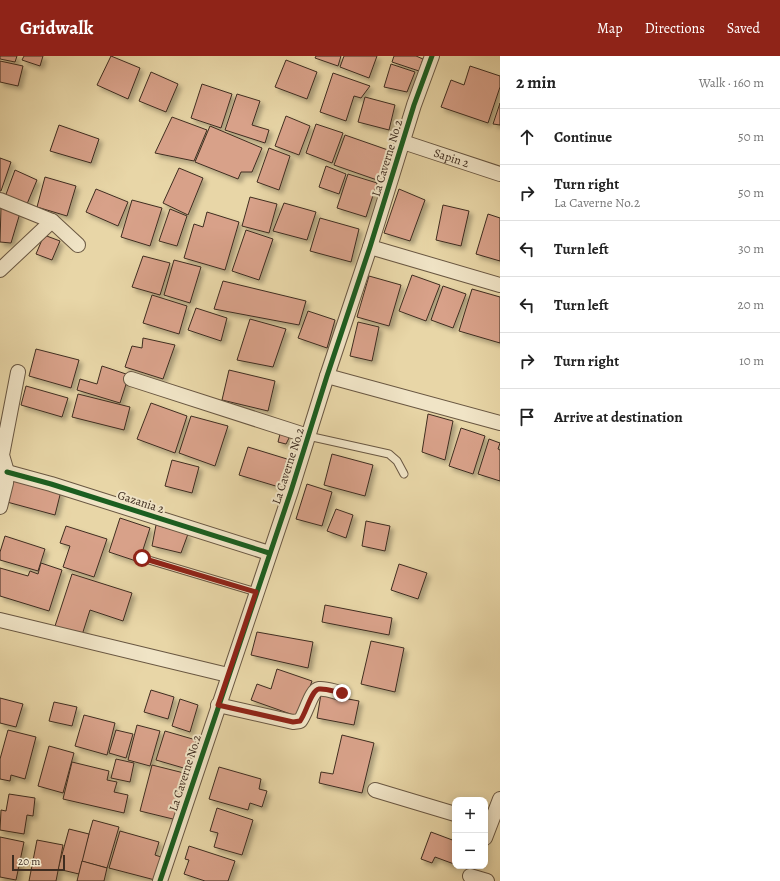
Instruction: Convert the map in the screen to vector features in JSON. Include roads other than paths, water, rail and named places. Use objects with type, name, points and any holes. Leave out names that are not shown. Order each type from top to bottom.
[{"type":"street","name":"La Caverne No.2","points":[[160,881],[370,247],[414,105],[432,56]]},
{"type":"street","name":"Sapin 2","points":[[403,142],[500,174]]},
{"type":"street","points":[[0,200],[52,221],[78,244]]},
{"type":"street","points":[[0,270],[52,221]]},
{"type":"street","points":[[370,247],[500,286]]},
{"type":"street","points":[[0,507],[7,472],[2,455],[18,372]]},
{"type":"street","points":[[327,376],[500,424]]},
{"type":"street","points":[[131,379],[308,436]]},
{"type":"street","name":"Gazania 2","points":[[7,472],[58,486],[269,553]]},
{"type":"street","points":[[0,620],[228,675]]},
{"type":"street","points":[[218,705],[293,722],[300,721],[304,716],[312,695],[316,690],[320,689],[342,693]]},
{"type":"street","points":[[375,790],[452,813]]},
{"type":"street","points":[[490,825],[500,799]]},
{"type":"street","points":[[471,874],[487,881]]},
{"type":"lane","points":[[308,436],[389,454],[397,461],[404,474]]},
{"type":"lane","points":[[142,558],[256,592]]}]
